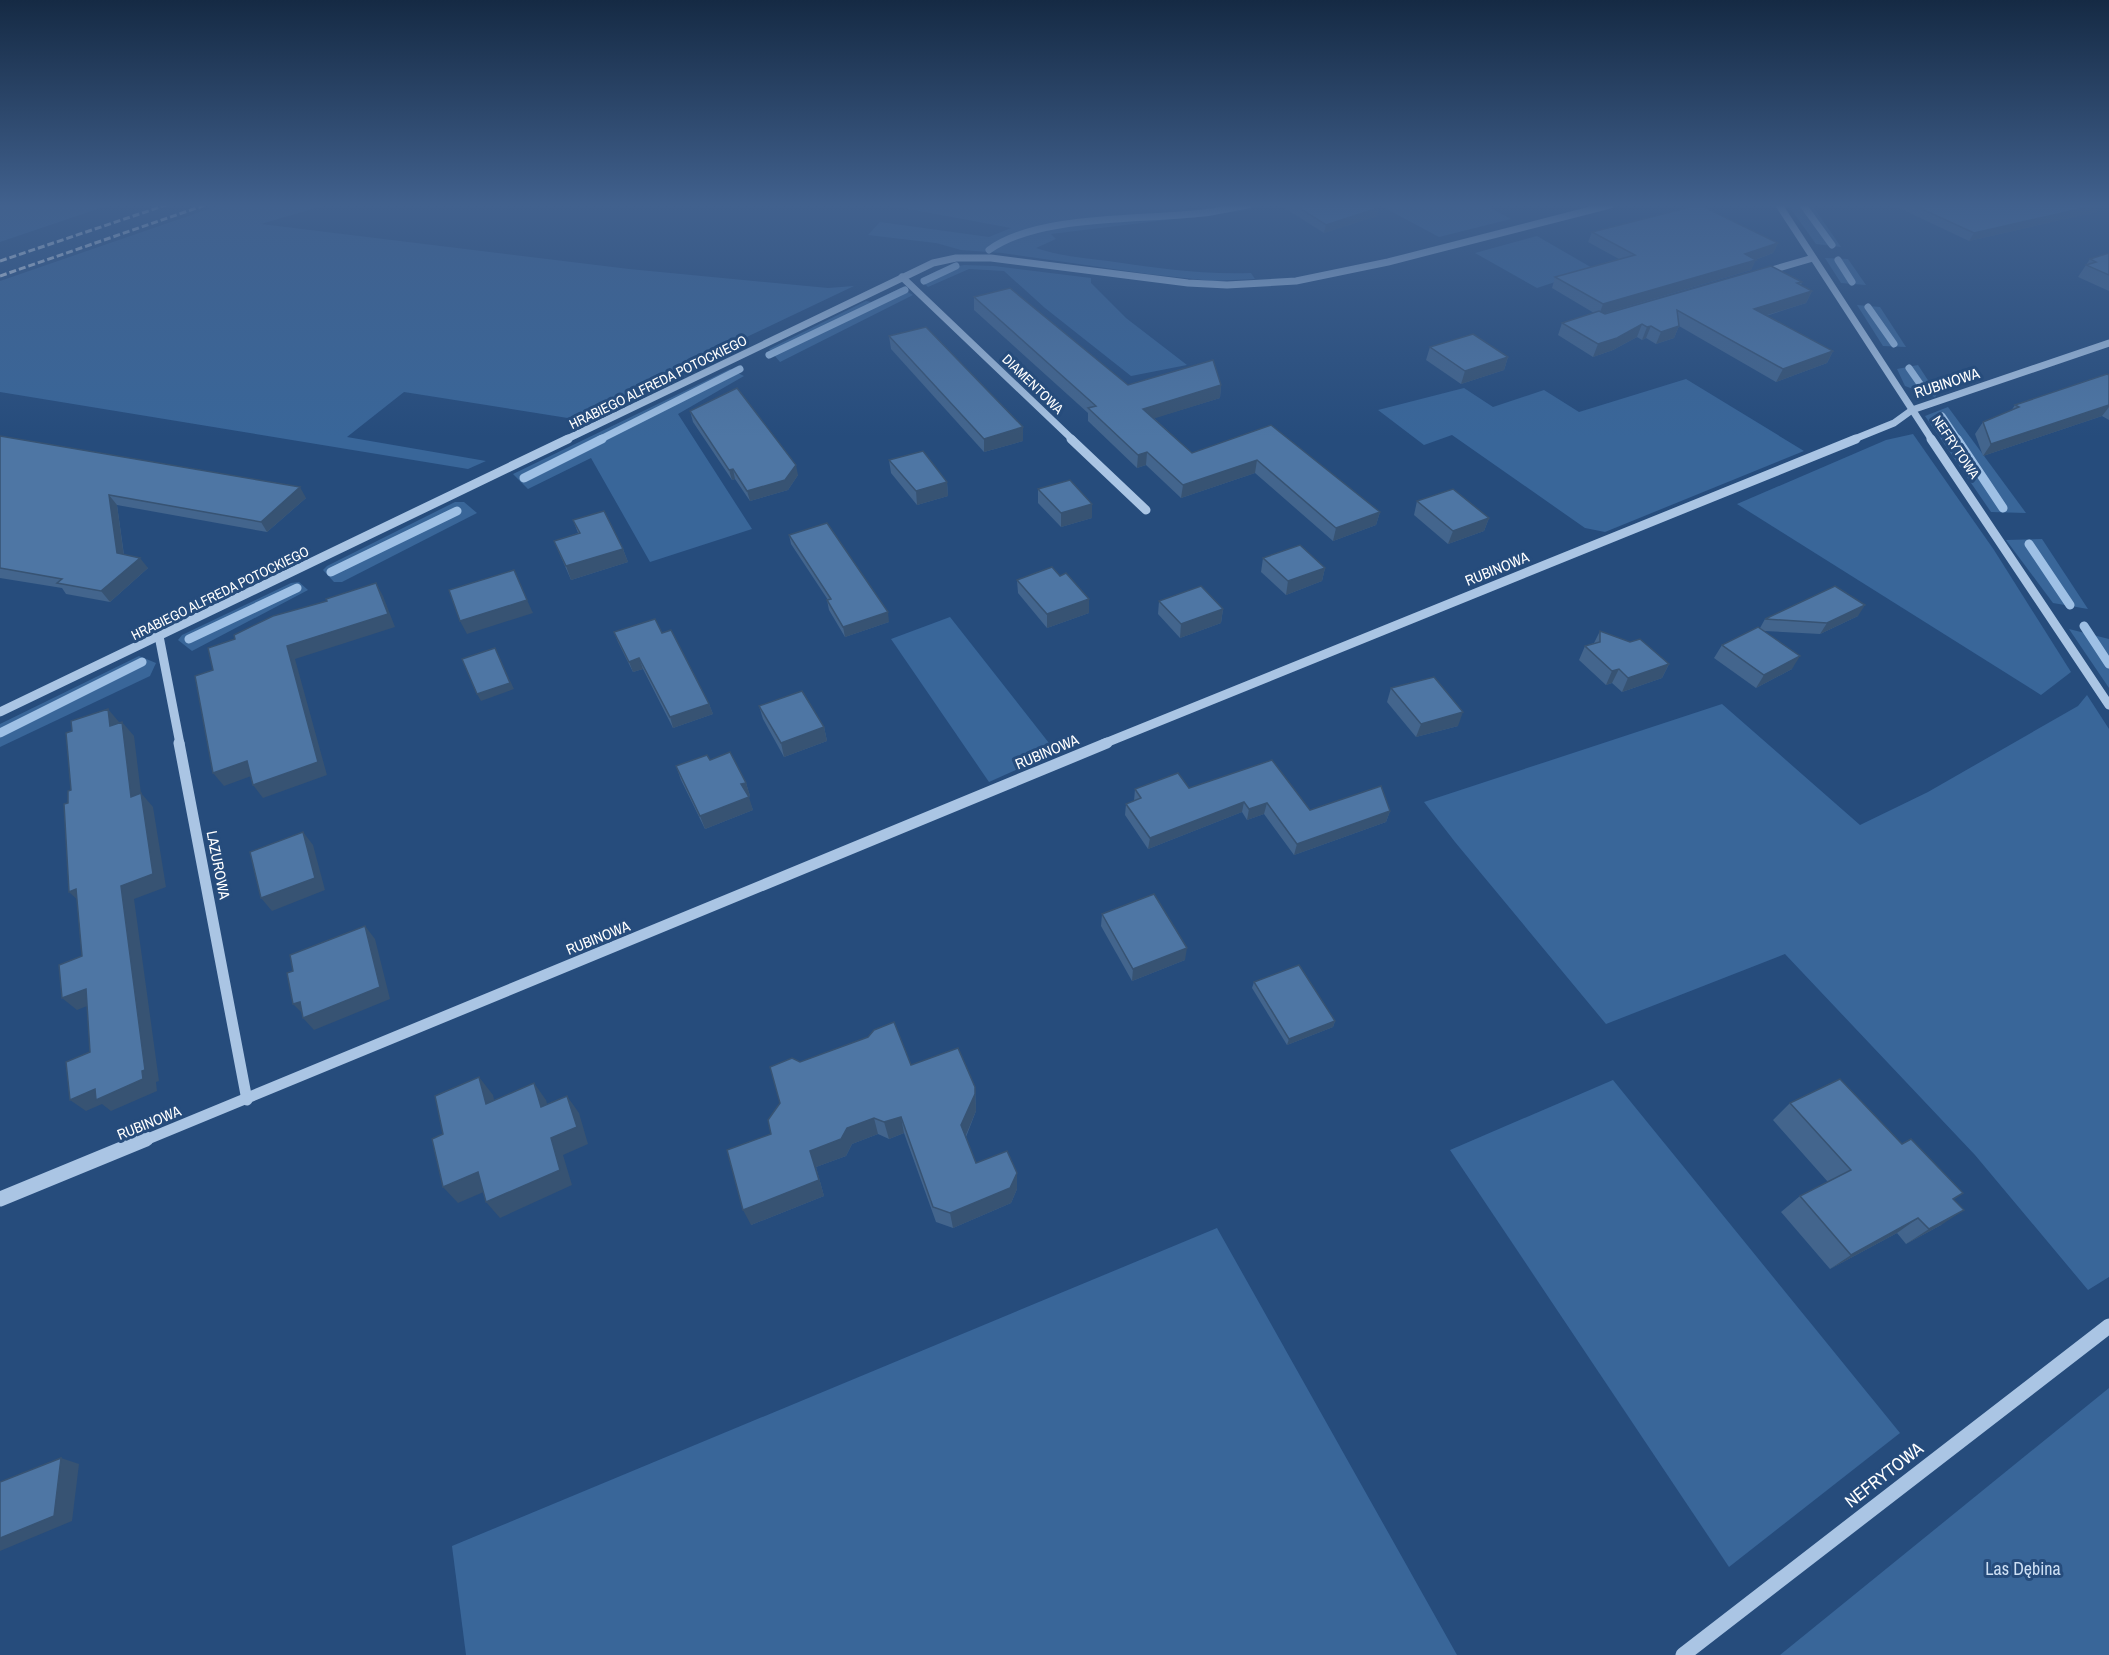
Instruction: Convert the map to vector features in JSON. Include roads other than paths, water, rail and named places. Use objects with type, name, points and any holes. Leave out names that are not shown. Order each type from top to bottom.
[{"type":"street","name":"HRABIEGO ALFREDA POTOCKIEGO","points":[[0,712],[891,282]]},
{"type":"street","name":"DIAMENTOWA","points":[[907,282],[1146,510]]},
{"type":"street","name":"HRABIEGO ALFREDA POTOCKIEGO","points":[[1182,282],[1227,285],[1275,282]]},
{"type":"street","name":"NEFRYTOWA","points":[[1829,282],[2109,705]]},
{"type":"street","name":"RUBINOWA","points":[[0,1199],[247,1100],[907,828],[1216,697],[1894,423],[1912,410],[2109,343]]},
{"type":"street","name":"LAZUROWA","points":[[159,636],[247,1100]]},
{"type":"street","name":"NEFRYTOWA","points":[[1683,1655],[2109,1326]]},
{"type":"waterway","points":[[769,355],[905,290]]},
{"type":"waterway","points":[[1868,307],[1894,344]]},
{"type":"waterway","points":[[1909,368],[1925,391]]},
{"type":"waterway","points":[[599,440],[740,369]]},
{"type":"waterway","points":[[1942,416],[1958,440]]},
{"type":"waterway","points":[[524,478],[602,439]]},
{"type":"waterway","points":[[1957,439],[2003,508]]},
{"type":"waterway","points":[[331,572],[457,511]]},
{"type":"waterway","points":[[2029,544],[2070,605]]},
{"type":"waterway","points":[[189,639],[297,588]]},
{"type":"waterway","points":[[2084,626],[2109,664]]},
{"type":"waterway","points":[[0,733],[142,662]]},
{"type":"park label","name":"Las Dębina","points":[[2023,1569]]}]
